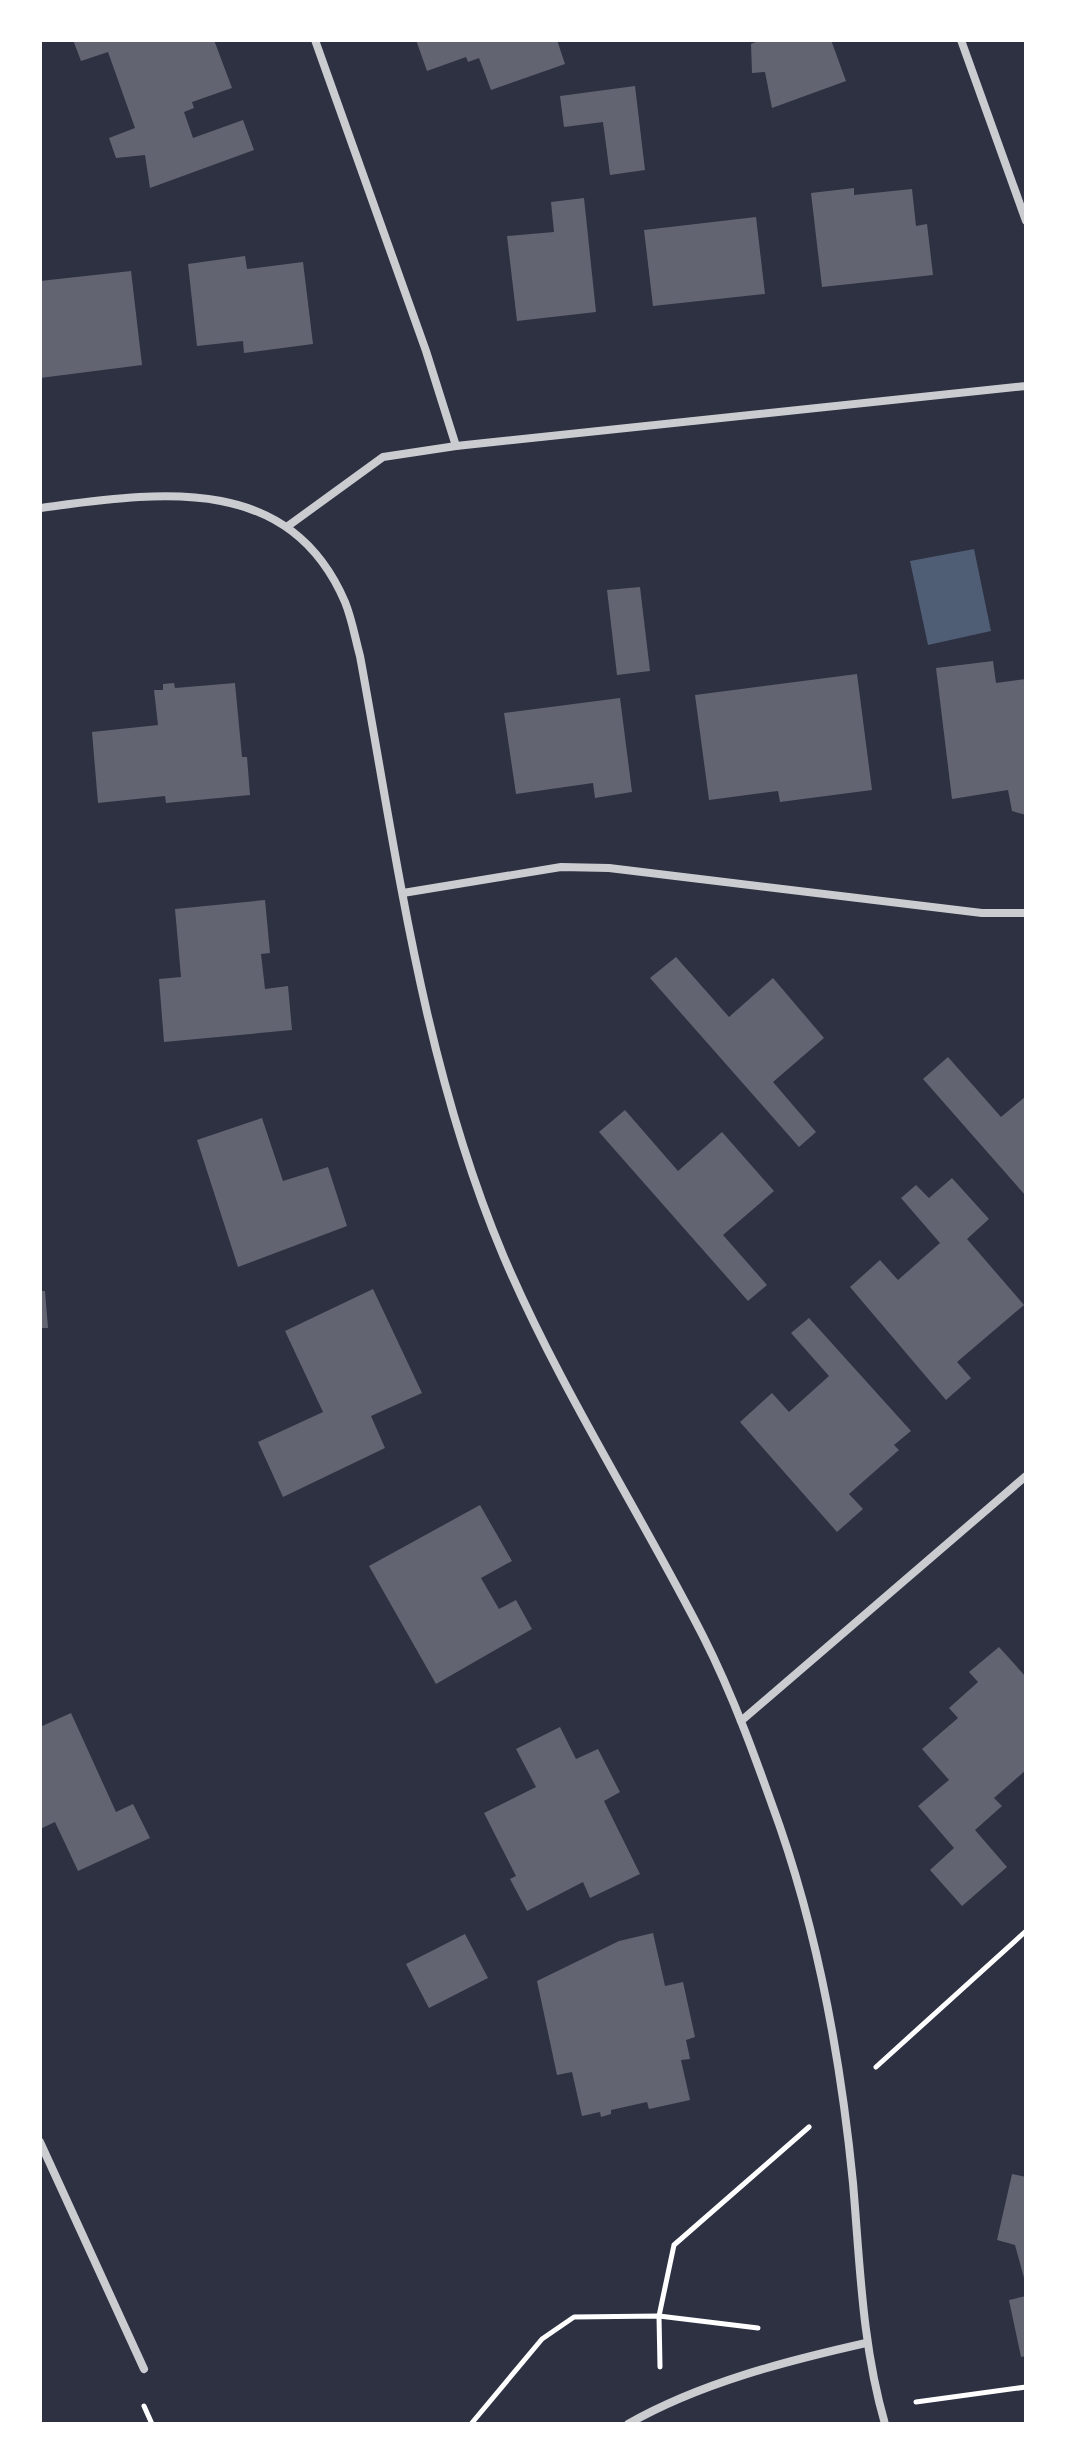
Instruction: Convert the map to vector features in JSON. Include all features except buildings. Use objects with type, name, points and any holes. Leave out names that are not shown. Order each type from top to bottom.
[{"type":"street","points":[[315,40],[426,351],[456,446]]},
{"type":"street","points":[[961,40],[1026,221]]},
{"type":"street","points":[[288,526],[383,457],[456,446],[1026,386]]},
{"type":"street","points":[[40,508],[135,495],[190,495],[235,502],[288,526],[318,557],[345,603],[360,656],[432,1037],[473,1177],[504,1258],[553,1360],[704,1638],[741,1721],[806,1907],[830,2007],[866,2343],[885,2424]]},
{"type":"street","points":[[403,893],[561,867],[609,868],[982,913],[1026,913]]},
{"type":"street","points":[[741,1721],[792,1682],[1026,1476]]},
{"type":"street","points":[[40,2142],[144,2369]]},
{"type":"street","points":[[628,2424],[660,2405],[799,2358],[866,2343]]},
{"type":"path","points":[[660,2405],[659,2316],[674,2245],[842,2099],[1026,1931]]},
{"type":"path","points":[[471,2424],[542,2339],[574,2317],[659,2316],[771,2330],[799,2358]]},
{"type":"path","points":[[880,2407],[1026,2387]]},
{"type":"water","points":[[974,549],[991,631],[928,645],[910,561]]}]
